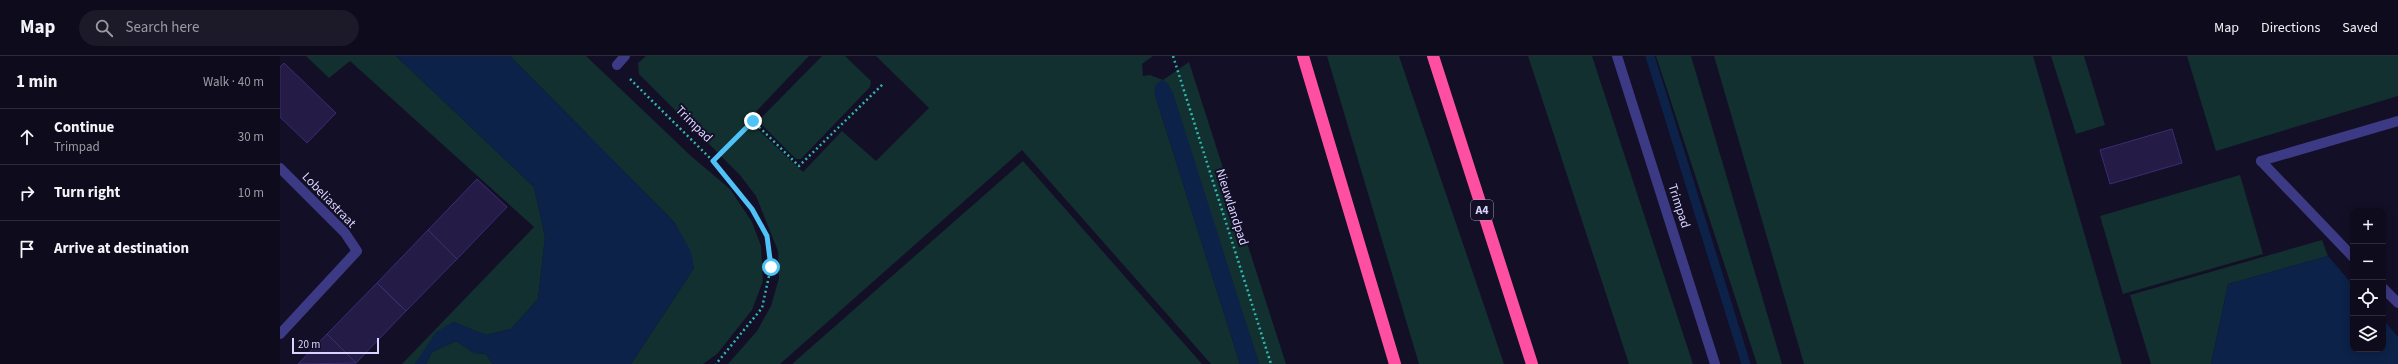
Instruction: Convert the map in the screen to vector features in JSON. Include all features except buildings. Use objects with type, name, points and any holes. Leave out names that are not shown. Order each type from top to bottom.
[{"type":"highway","points":[[1303,56],[1395,364]]},
{"type":"highway","name":"A4","points":[[1433,56],[1532,364]]},
{"type":"street","points":[[617,65],[626,56]]},
{"type":"street","name":"Trimpad","points":[[1617,56],[1715,364]]},
{"type":"street","points":[[2350,254],[2260,161],[2398,121]]},
{"type":"street","name":"Lobeliastraat","points":[[280,168],[345,233],[357,251],[280,334]]},
{"type":"street","points":[[2386,291],[2398,303]]},
{"type":"path","name":"Nieuwlandpad","points":[[1173,56],[1271,364]]},
{"type":"path","name":"Trimpad","points":[[617,65],[713,161],[752,209],[767,236],[771,267],[762,308],[716,364]]},
{"type":"path","points":[[713,161],[753,121],[799,166],[884,83]]},
{"type":"green space","points":[[306,56],[396,56],[534,187],[545,237],[538,299],[511,329],[486,335],[453,322],[415,364],[402,364],[534,227],[350,61],[329,78]]},
{"type":"green space","points":[[510,56],[586,56],[691,156],[730,189],[752,222],[761,246],[763,281],[752,310],[717,354],[703,364],[631,364],[694,268],[675,223]]},
{"type":"green space","points":[[646,56],[809,56],[748,120],[803,172],[842,131],[876,161],[929,108],[876,56],[1153,56],[1142,64],[1143,76],[1150,75],[1163,80],[1189,62],[1286,364],[1259,364],[1168,84],[1155,95],[1240,364],[1211,364],[1022,150],[780,364],[728,364],[757,331],[771,306],[779,278],[778,251],[756,196],[740,175],[639,74],[638,63]]},
{"type":"green space","points":[[822,56],[845,56],[871,81],[870,87],[801,159],[796,159],[758,121]]},
{"type":"green space","points":[[1327,56],[1399,56],[1504,364],[1419,364]]},
{"type":"green space","points":[[1528,56],[1592,56],[1693,364],[1629,364]]},
{"type":"green space","points":[[1656,56],[1691,56],[1782,364],[1757,364]]},
{"type":"green space","points":[[1714,56],[2033,56],[2122,364],[1804,364]]},
{"type":"green space","points":[[2051,56],[2084,56],[2105,125],[2076,134]]},
{"type":"green space","points":[[2187,56],[2398,56],[2398,96],[2216,151]]},
{"type":"green space","points":[[1023,161],[1202,364],[792,364]]},
{"type":"green space","points":[[2240,175],[2263,254],[2123,294],[2100,216]]},
{"type":"green space","points":[[2322,240],[2328,256],[2228,284],[2211,364],[2151,364],[2130,295]]},
{"type":"green space","points":[[456,341],[474,353],[486,354],[493,364],[426,364],[432,352]]},
{"type":"water","points":[[396,56],[510,56],[675,223],[691,252],[694,268],[631,364],[493,364],[486,354],[474,353],[456,341],[432,352],[426,364],[415,364],[436,332],[453,322],[486,335],[511,329],[538,299],[545,237],[534,187]]},
{"type":"water","points":[[1163,80],[1168,84],[1173,93],[1259,364],[1240,364],[1155,95],[1158,82]]},
{"type":"water","points":[[2328,256],[2350,282],[2350,352],[2386,352],[2386,323],[2398,337],[2398,364],[2211,364],[2228,284]]},
{"type":"waterway","points":[[1650,56],[1746,364]]},
{"type":"route","points":[[753,121],[713,161],[752,209],[767,236],[771,267]]}]
